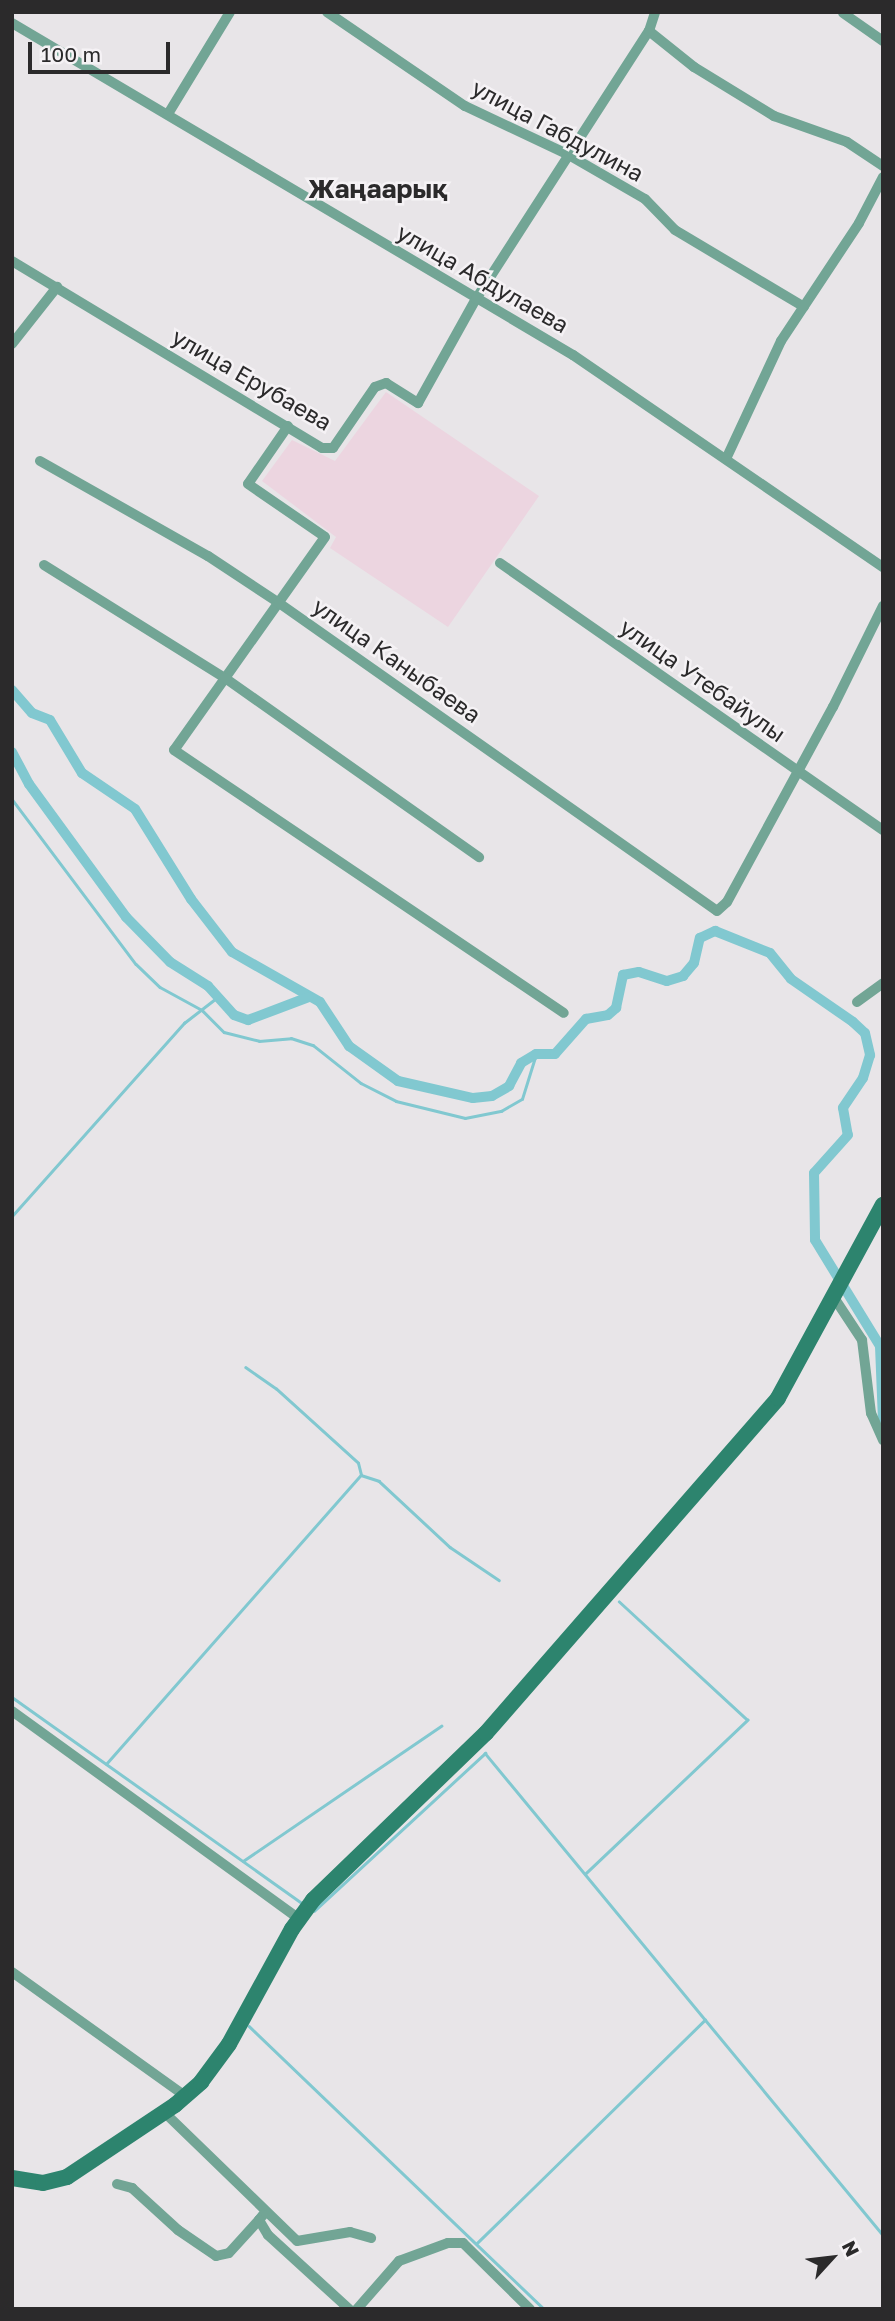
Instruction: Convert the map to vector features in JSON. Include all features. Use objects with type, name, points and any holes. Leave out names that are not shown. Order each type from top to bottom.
[{"type":"main road","points":[[12,2178],[43,2183],[67,2177],[185,2096],[229,2043],[306,1910],[486,1733],[779,1398],[883,1205]]},
{"type":"street","points":[[168,114],[230,12]]},
{"type":"street","name":"улица Габдулина","points":[[327,12],[465,106],[567,153],[645,199],[675,230],[804,307]]},
{"type":"street","name":"улица Ерубаева","points":[[12,261],[322,448],[333,448],[374,387],[386,383],[418,403],[476,299],[567,153],[649,32],[655,12]]},
{"type":"street","points":[[843,13],[883,41]]},
{"type":"street","name":"улица Абдулаева","points":[[12,23],[573,355],[883,567]]},
{"type":"street","points":[[649,32],[694,67],[774,116],[847,142],[883,166]]},
{"type":"street","points":[[726,459],[781,341],[859,223],[883,177]]},
{"type":"street","points":[[12,344],[57,287]]},
{"type":"street","points":[[288,426],[248,484],[325,537],[174,750],[564,1013]]},
{"type":"street","name":"улица Каныбаева","points":[[40,461],[208,556],[279,603],[717,911],[727,902],[797,772]]},
{"type":"street","name":"улица Утебайулы","points":[[500,563],[883,830]]},
{"type":"street","points":[[44,565],[225,678],[479,857]]},
{"type":"street","points":[[797,772],[883,606]]},
{"type":"street","points":[[857,1002],[883,983]]},
{"type":"street","points":[[839,1288],[862,1340],[871,1413],[883,1440]]},
{"type":"street","points":[[12,1711],[306,1910]]},
{"type":"street","points":[[12,1972],[185,2096]]},
{"type":"street","points":[[164,2112],[297,2241],[350,2232],[371,2238]]},
{"type":"street","points":[[117,2185],[132,2188],[178,2230],[216,2256],[229,2253],[267,2210]]},
{"type":"street","points":[[260,2220],[268,2235],[349,2309]]},
{"type":"street","points":[[356,2309],[399,2261],[448,2243],[463,2243],[530,2309]]},
{"type":"shaded area","points":[[386,392],[539,496],[448,627],[330,548],[336,537],[262,481],[292,440],[335,461]]},
{"type":"waterway","points":[[12,690],[32,713],[50,720],[82,773],[135,809],[191,899],[232,952],[320,1002],[349,1046],[398,1081],[473,1098],[492,1096],[509,1086],[521,1063],[536,1054],[555,1054],[586,1019],[608,1015],[616,1008],[623,975],[639,972],[667,981],[683,976],[694,963],[700,938],[715,931],[770,953],[791,979],[853,1022],[865,1033],[870,1055],[863,1078],[843,1108],[848,1135],[814,1173],[815,1240],[880,1346],[883,1420]]},
{"type":"waterway","points":[[12,752],[29,784],[126,917],[170,962],[208,986],[234,1015],[248,1020],[309,997]]},
{"type":"waterway","points":[[12,799],[136,964],[160,987],[202,1010],[224,1032],[259,1041],[291,1038],[313,1045],[361,1083],[396,1101],[465,1118],[501,1111],[522,1099],[536,1054]]},
{"type":"waterway","points":[[12,1216],[184,1023],[219,996]]},
{"type":"waterway","points":[[106,1764],[361,1475],[358,1463],[276,1389],[246,1368]]},
{"type":"waterway","points":[[361,1475],[379,1481],[450,1547],[499,1580]]},
{"type":"waterway","points":[[585,1874],[747,1720],[619,1602]]},
{"type":"waterway","points":[[12,1697],[302,1903]]},
{"type":"waterway","points":[[243,1861],[441,1726]]},
{"type":"waterway","points":[[314,1911],[485,1753],[883,2235]]},
{"type":"waterway","points":[[477,2243],[705,2020]]},
{"type":"waterway","points":[[249,2026],[544,2309]]},
{"type":"district","name":"Жаңаарық","points":[[378,189]]}]
